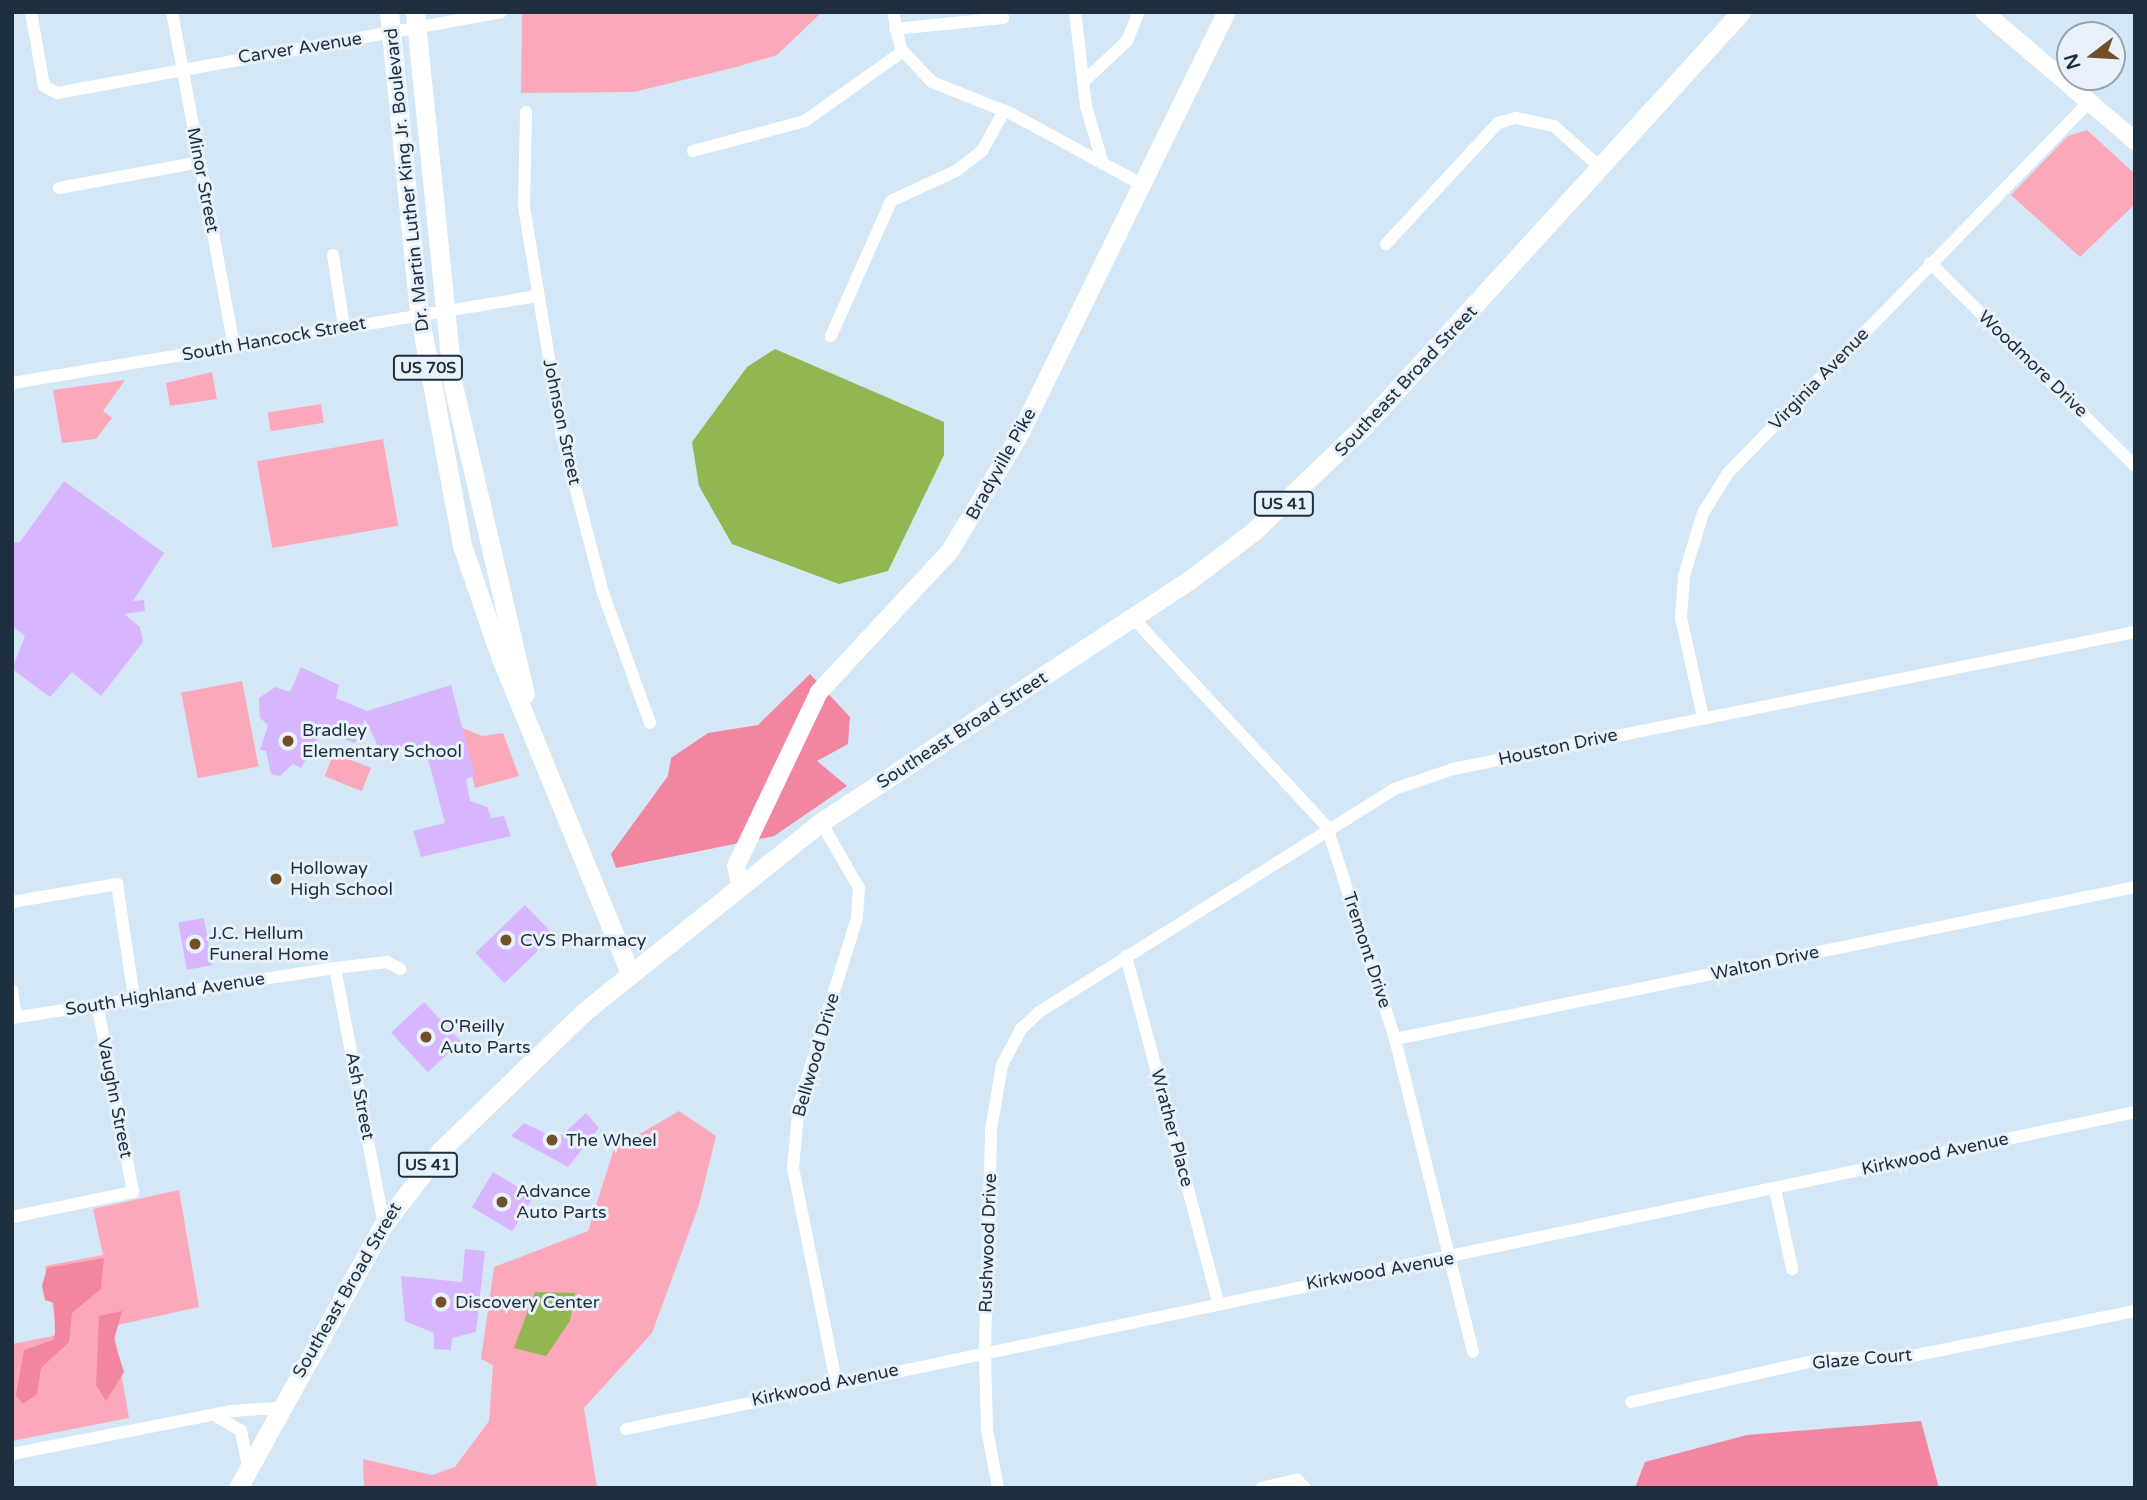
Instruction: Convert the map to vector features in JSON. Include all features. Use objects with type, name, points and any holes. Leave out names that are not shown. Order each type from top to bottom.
[{"type":"main road","name":"Dr. Martin Luther King Jr. Boulevard","points":[[389,12],[419,313],[463,545],[500,656],[527,709],[630,973]]},
{"type":"main road","name":"Bradyville Pike","points":[[740,885],[736,866],[808,712],[975,514],[1227,12]]},
{"type":"main road","name":"Southeast Broad Street","points":[[238,1488],[278,1408],[384,1224],[441,1150],[630,973],[821,822],[1133,618],[1254,531],[1326,467],[1741,12]]},
{"type":"main road","points":[[1984,12],[2135,141]]},
{"type":"main road","name":"Dr. Martin Luther King Jr. Boulevard","points":[[416,20],[442,310],[470,463],[519,649],[527,709]]},
{"type":"street","name":"Carver Avenue","points":[[31,12],[44,86],[58,93],[391,33],[416,20],[501,12]]},
{"type":"street","name":"Minor Street","points":[[172,12],[234,347]]},
{"type":"street","points":[[893,12],[895,29],[903,51],[932,82],[1004,111],[1139,183]]},
{"type":"street","points":[[1083,82],[1127,41],[1139,12]]},
{"type":"street","points":[[1077,13],[1083,82],[1102,164]]},
{"type":"street","points":[[895,29],[1003,18]]},
{"type":"street","points":[[693,151],[805,121],[903,51]]},
{"type":"street","name":"Virginia Avenue","points":[[1703,717],[1681,618],[1684,576],[1703,513],[1728,473],[2090,101]]},
{"type":"street","points":[[831,336],[891,201],[956,171],[982,152],[1004,111]]},
{"type":"street","name":"Johnson Street","points":[[526,112],[524,207],[562,436],[603,593],[650,723]]},
{"type":"street","points":[[1386,244],[1498,122],[1516,118],[1554,126],[1601,167]]},
{"type":"street","points":[[59,188],[200,162]]},
{"type":"street","points":[[333,255],[344,327]]},
{"type":"street","name":"Woodmore Drive","points":[[1930,263],[2135,466]]},
{"type":"street","name":"South Hancock Street","points":[[12,383],[234,347],[419,313],[537,296]]},
{"type":"street","name":"Tremont Drive","points":[[1133,618],[1327,827],[1395,1039],[1473,1351]]},
{"type":"street","name":"Houston Drive","points":[[1040,1012],[1327,827],[1394,789],[1452,769],[2135,632]]},
{"type":"street","name":"Bellwood Drive","points":[[821,822],[859,888],[857,918],[799,1104],[793,1168],[836,1381]]},
{"type":"street","points":[[12,902],[117,884],[134,998]]},
{"type":"street","name":"Walton Drive","points":[[1395,1039],[2135,887]]},
{"type":"street","name":"Wrather Place","points":[[1126,956],[1218,1301]]},
{"type":"street","name":"South Highland Avenue","points":[[14,1017],[335,968],[387,962],[400,969]]},
{"type":"street","name":"Ash Street","points":[[335,968],[384,1224]]},
{"type":"street","points":[[12,990],[14,1017]]},
{"type":"street","name":"Vaughn Street","points":[[12,1217],[133,1192],[97,1004]]},
{"type":"street","name":"Rushwood Drive","points":[[998,1488],[987,1429],[985,1350],[995,1096],[1021,1028],[1040,1012]]},
{"type":"street","name":"Kirkwood Avenue","points":[[626,1429],[836,1381],[1218,1301],[1451,1258],[2135,1112]]},
{"type":"street","points":[[1774,1189],[1792,1269]]},
{"type":"street","name":"Glaze Court","points":[[1631,1402],[1828,1359],[1897,1359],[2135,1311]]},
{"type":"street","points":[[12,1454],[212,1415],[278,1408]]},
{"type":"street","points":[[212,1415],[237,1424],[248,1467]]},
{"type":"street","points":[[1261,1488],[1297,1480],[1305,1488]]},
{"type":"shaded area","points":[[522,12],[822,12],[777,55],[736,67],[634,92],[521,93]]},
{"type":"shaded area","points":[[2087,130],[2135,174],[2135,204],[2080,257],[2011,195],[2068,136]]},
{"type":"shaded area","points":[[775,349],[944,422],[944,455],[888,571],[839,584],[732,544],[699,486],[692,442],[747,367]]},
{"type":"shaded area","points":[[212,372],[217,399],[170,406],[166,383]]},
{"type":"shaded area","points":[[125,380],[103,411],[112,418],[96,439],[62,443],[53,390]]},
{"type":"shaded area","points":[[321,404],[324,423],[271,431],[268,412]]},
{"type":"shaded area","points":[[383,439],[398,526],[272,548],[257,461]]},
{"type":"shaded area","points":[[810,674],[850,717],[848,744],[817,761],[847,786],[774,836],[616,868],[611,854],[668,776],[671,758],[708,733],[758,725]]},
{"type":"shaded area","points":[[242,681],[259,766],[198,778],[181,693]]},
{"type":"shaded area","points":[[460,727],[482,736],[503,733],[519,776],[475,788]]},
{"type":"shaded area","points":[[334,753],[371,768],[362,791],[325,776]]},
{"type":"shaded area","points":[[679,1111],[716,1136],[699,1205],[652,1333],[584,1408],[597,1488],[364,1488],[363,1459],[432,1475],[455,1467],[489,1421],[493,1365],[481,1359],[494,1267],[588,1231],[614,1149]]},
{"type":"shaded area","points":[[179,1190],[199,1307],[113,1326],[129,1418],[12,1441],[12,1344],[58,1335],[45,1266],[103,1255],[93,1209]]},
{"type":"shaded area","points":[[104,1258],[101,1289],[72,1313],[69,1342],[41,1368],[37,1394],[23,1404],[16,1395],[24,1350],[53,1340],[55,1333],[54,1303],[45,1300],[42,1286],[47,1268]]},
{"type":"shaded area","points":[[535,1292],[575,1293],[570,1321],[546,1356],[514,1348]]},
{"type":"shaded area","points":[[122,1311],[114,1340],[124,1372],[106,1401],[96,1385],[99,1316]]},
{"type":"shaded area","points":[[1921,1421],[1939,1488],[1635,1488],[1645,1462],[1747,1435]]},
{"type":"building","points":[[64,481],[164,553],[133,601],[144,600],[145,611],[124,614],[140,627],[143,642],[101,696],[72,672],[50,697],[12,669],[25,636],[12,626],[12,543],[20,542]]},
{"type":"building","name":"Bradley Elementary School","points":[[301,667],[339,685],[336,698],[367,711],[451,685],[475,776],[466,779],[470,801],[487,807],[491,818],[504,816],[511,836],[421,857],[413,831],[445,823],[424,744],[382,755],[365,719],[355,743],[322,731],[301,768],[293,764],[280,776],[271,774],[266,751],[260,750],[268,725],[260,718],[259,698],[275,687],[290,692]]},
{"type":"building","name":"CVS Pharmacy","points":[[525,905],[554,935],[505,983],[475,953]]},
{"type":"building","name":"J.C. Hellum Funeral Home","points":[[204,918],[212,965],[187,970],[178,923]]},
{"type":"building","name":"O'Reilly Auto Parts","points":[[424,1002],[461,1041],[428,1072],[391,1033]]},
{"type":"building","name":"The Wheel","points":[[586,1113],[599,1128],[568,1167],[511,1136],[524,1123],[558,1139]]},
{"type":"building","name":"Advance Auto Parts","points":[[493,1172],[533,1196],[512,1231],[472,1207]]},
{"type":"building","name":"Discovery Center","points":[[465,1249],[485,1251],[476,1332],[452,1338],[451,1350],[434,1349],[434,1333],[405,1321],[401,1276],[462,1282]]},
{"type":"place","name":"Bradley Elementary School","points":[[288,741]]},
{"type":"place","name":"Holloway High School","points":[[276,879]]},
{"type":"place","name":"CVS Pharmacy","points":[[506,940]]},
{"type":"place","name":"J.C. Hellum Funeral Home","points":[[195,944]]},
{"type":"place","name":"O'Reilly Auto Parts","points":[[426,1037]]},
{"type":"place","name":"The Wheel","points":[[552,1140]]},
{"type":"place","name":"Advance Auto Parts","points":[[502,1202]]},
{"type":"place","name":"Discovery Center","points":[[441,1302]]}]
